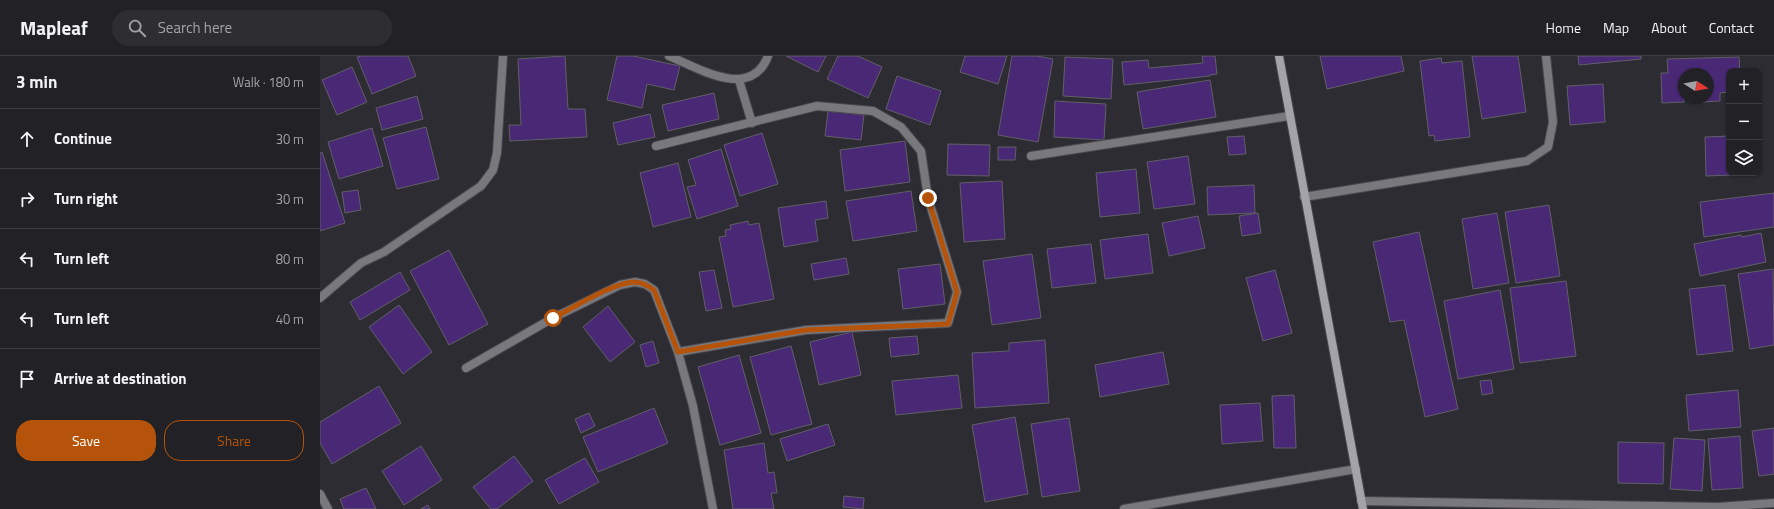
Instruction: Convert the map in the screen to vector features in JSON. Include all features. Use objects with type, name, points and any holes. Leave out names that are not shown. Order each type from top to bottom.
[{"type":"main road","points":[[1279,56],[1362,505]]},
{"type":"street","points":[[320,298],[361,263],[384,252],[481,186],[492,170],[497,153],[503,56]]},
{"type":"street","points":[[669,56],[722,77],[739,80],[755,75],[765,65],[768,56]]},
{"type":"street","points":[[1304,197],[1527,161],[1548,147],[1553,122],[1546,56]]},
{"type":"street","points":[[739,80],[752,123]]},
{"type":"street","points":[[656,146],[817,106],[873,111],[901,127],[921,151],[928,198],[957,292],[948,324],[806,330],[678,352]]},
{"type":"street","points":[[1030,156],[1289,116]]},
{"type":"street","points":[[466,368],[553,318],[620,285],[635,282],[645,284],[654,290],[678,352],[693,406],[713,509]]},
{"type":"street","points":[[1124,509],[1356,469]]},
{"type":"street","points":[[320,494],[328,509]]},
{"type":"street","points":[[1362,505],[1718,507],[1774,503]]},
{"type":"building","points":[[408,56],[416,76],[372,94],[357,57]]},
{"type":"building","points":[[565,56],[568,109],[585,109],[587,137],[510,141],[509,125],[521,125],[518,59]]},
{"type":"building","points":[[617,56],[633,56],[680,66],[674,90],[647,84],[642,108],[607,100]]},
{"type":"building","points":[[786,56],[826,56],[818,72]]},
{"type":"building","points":[[838,56],[858,56],[882,67],[868,98],[827,79]]},
{"type":"building","points":[[965,56],[1007,56],[998,84],[960,72]]},
{"type":"building","points":[[1012,56],[1037,56],[1053,59],[1038,142],[998,135]]},
{"type":"building","points":[[1202,56],[1215,56],[1217,74],[1124,85],[1122,62],[1148,60],[1149,68],[1203,63]]},
{"type":"building","points":[[1320,56],[1401,56],[1404,71],[1327,89]]},
{"type":"building","points":[[1472,56],[1518,56],[1526,112],[1482,119]]},
{"type":"building","points":[[1578,56],[1641,56],[1641,59],[1579,65]]},
{"type":"building","points":[[1065,57],[1113,59],[1111,99],[1063,96]]},
{"type":"building","points":[[1739,57],[1740,68],[1726,68],[1726,92],[1720,93],[1720,101],[1714,101],[1714,68],[1678,68],[1678,102],[1662,103],[1661,73],[1668,73],[1667,59]]},
{"type":"building","points":[[1441,58],[1442,63],[1462,61],[1470,137],[1435,141],[1434,135],[1429,136],[1420,61]]},
{"type":"building","points":[[352,67],[367,102],[337,115],[322,80]]},
{"type":"building","points":[[897,76],[941,91],[930,125],[886,109]]},
{"type":"building","points":[[1210,80],[1216,117],[1143,129],[1137,92]]},
{"type":"building","points":[[1603,84],[1605,122],[1570,125],[1567,86]]},
{"type":"building","points":[[714,93],[719,119],[668,131],[662,105]]},
{"type":"building","points":[[417,96],[423,119],[382,130],[376,108]]},
{"type":"building","points":[[1055,101],[1106,104],[1104,140],[1054,137]]},
{"type":"building","points":[[828,111],[864,115],[861,140],[825,136]]},
{"type":"building","points":[[650,114],[655,137],[618,145],[613,123]]},
{"type":"building","points":[[426,127],[439,179],[397,189],[383,138]]},
{"type":"building","points":[[372,128],[383,166],[339,179],[328,142]]},
{"type":"building","points":[[762,133],[778,184],[740,196],[724,145]]},
{"type":"building","points":[[1244,136],[1246,154],[1229,155],[1227,137]]},
{"type":"building","points":[[1726,136],[1726,175],[1706,176],[1705,137]]},
{"type":"building","points":[[905,141],[910,182],[845,191],[840,150]]},
{"type":"building","points":[[948,144],[990,145],[989,176],[947,175]]},
{"type":"building","points":[[998,147],[1016,147],[1015,160],[998,160]]},
{"type":"building","points":[[721,149],[738,206],[697,219],[687,187],[696,185],[688,160]]},
{"type":"building","points":[[322,152],[345,223],[320,231],[320,153]]},
{"type":"building","points":[[1188,156],[1195,204],[1154,209],[1147,162]]},
{"type":"building","points":[[678,163],[691,217],[653,227],[640,173]]},
{"type":"building","points":[[1136,169],[1140,213],[1100,217],[1096,173]]},
{"type":"building","points":[[1002,181],[1005,239],[964,242],[960,183]]},
{"type":"building","points":[[1254,185],[1255,213],[1208,215],[1207,187]]},
{"type":"building","points":[[358,190],[361,210],[345,213],[342,192]]},
{"type":"building","points":[[911,191],[917,231],[853,241],[846,201]]},
{"type":"building","points":[[1774,193],[1774,227],[1704,237],[1700,202]]},
{"type":"building","points":[[826,201],[828,218],[815,220],[818,241],[784,247],[778,208]]},
{"type":"building","points":[[1549,205],[1560,276],[1516,283],[1505,212]]},
{"type":"building","points":[[1258,213],[1261,233],[1242,236],[1239,216]]},
{"type":"building","points":[[1497,213],[1509,283],[1473,289],[1462,219]]},
{"type":"building","points":[[1198,216],[1205,248],[1169,256],[1162,223]]},
{"type":"building","points":[[748,221],[749,225],[759,223],[774,299],[733,307],[719,237],[726,236],[725,230],[731,229],[730,225]]},
{"type":"building","points":[[1419,232],[1458,409],[1425,417],[1404,320],[1390,322],[1373,242]]},
{"type":"building","points":[[1761,233],[1766,262],[1700,276],[1694,244],[1741,235],[1742,237]]},
{"type":"building","points":[[1148,234],[1153,273],[1105,279],[1100,240]]},
{"type":"building","points":[[1091,244],[1096,283],[1052,288],[1047,249]]},
{"type":"building","points":[[449,250],[488,324],[449,345],[410,271]]},
{"type":"building","points":[[1032,254],[1041,318],[992,325],[983,261]]},
{"type":"building","points":[[846,258],[849,274],[814,280],[811,264]]},
{"type":"building","points":[[940,264],[945,304],[903,309],[898,269]]},
{"type":"building","points":[[1773,269],[1774,345],[1750,349],[1738,274]]},
{"type":"building","points":[[714,270],[722,308],[706,311],[699,272]]},
{"type":"building","points":[[1275,270],[1292,333],[1263,341],[1246,278]]},
{"type":"building","points":[[400,272],[410,290],[360,320],[350,302]]},
{"type":"building","points":[[1566,281],[1576,356],[1520,363],[1510,288]]},
{"type":"building","points":[[1725,285],[1733,351],[1697,355],[1689,289]]},
{"type":"building","points":[[1500,290],[1514,369],[1458,379],[1444,301]]},
{"type":"building","points":[[399,305],[432,352],[403,374],[369,327]]},
{"type":"building","points":[[608,306],[635,342],[610,362],[583,327]]},
{"type":"building","points":[[852,332],[861,375],[819,385],[810,342]]},
{"type":"building","points":[[917,336],[919,354],[891,357],[889,338]]},
{"type":"building","points":[[1045,340],[1049,403],[975,408],[972,353],[1009,351],[1009,343]]},
{"type":"building","points":[[653,341],[659,363],[646,367],[640,345]]},
{"type":"building","points":[[791,346],[812,424],[771,435],[750,357]]},
{"type":"building","points":[[1163,352],[1169,384],[1100,397],[1095,365]]},
{"type":"building","points":[[739,355],[761,433],[720,445],[698,367]]},
{"type":"building","points":[[958,375],[962,408],[896,415],[892,381]]},
{"type":"building","points":[[1491,380],[1493,393],[1482,395],[1480,381]]},
{"type":"building","points":[[379,386],[401,423],[332,464],[320,443],[320,422]]},
{"type":"building","points":[[1738,390],[1741,427],[1689,431],[1686,395]]},
{"type":"building","points":[[1294,395],[1296,448],[1274,448],[1272,396]]},
{"type":"building","points":[[1260,403],[1263,441],[1222,444],[1220,405]]},
{"type":"building","points":[[654,408],[668,443],[598,472],[583,437]]},
{"type":"building","points":[[589,413],[595,426],[581,433],[575,419]]},
{"type":"building","points":[[1015,417],[1028,494],[985,502],[972,425]]},
{"type":"building","points":[[1069,418],[1080,491],[1042,497],[1031,424]]},
{"type":"building","points":[[828,424],[835,445],[787,461],[780,439]]},
{"type":"building","points":[[1774,428],[1774,474],[1759,476],[1752,431]]},
{"type":"building","points":[[1740,436],[1743,488],[1712,490],[1708,439]]},
{"type":"building","points":[[1674,438],[1705,440],[1702,491],[1670,489]]},
{"type":"building","points":[[1618,442],[1664,443],[1663,484],[1618,483]]},
{"type":"building","points":[[764,443],[768,473],[774,472],[777,493],[771,493],[774,509],[733,509],[724,450]]},
{"type":"building","points":[[421,446],[442,480],[404,505],[382,471]]},
{"type":"building","points":[[514,456],[533,481],[497,509],[491,509],[473,487]]},
{"type":"building","points":[[585,458],[599,482],[559,504],[545,480]]},
{"type":"building","points":[[366,488],[376,509],[344,509],[340,499]]},
{"type":"building","points":[[844,496],[864,498],[863,509],[843,507]]},
{"type":"building","points":[[428,505],[430,509],[421,509]]},
{"type":"route","points":[[553,318],[620,285],[635,282],[645,284],[654,290],[678,352],[806,330],[948,324],[957,292],[928,198]]}]
